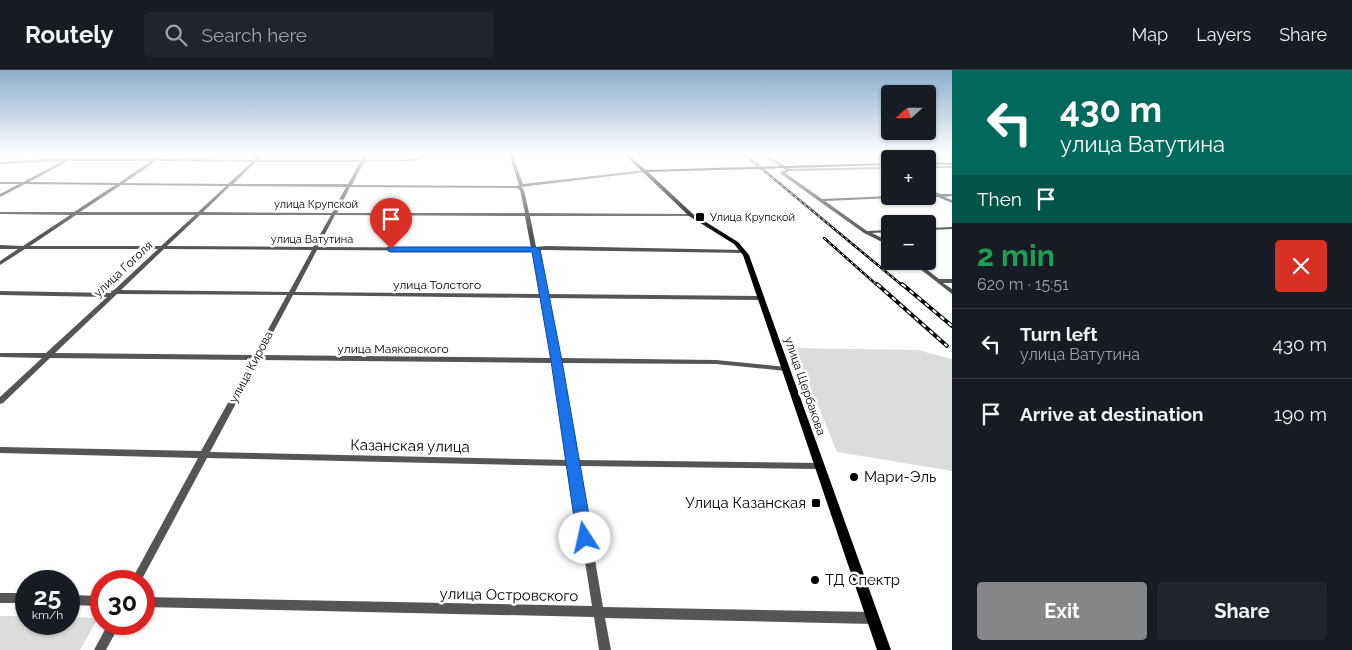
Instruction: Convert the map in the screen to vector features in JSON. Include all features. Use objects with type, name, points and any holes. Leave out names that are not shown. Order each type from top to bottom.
[{"type":"main road","points":[[655,181],[691,215],[736,243],[744,252]]},
{"type":"main road","name":"улица Щербакова","points":[[744,252],[884,650]]},
{"type":"street","points":[[0,196],[28,181]]},
{"type":"street","points":[[0,262],[123,181]]},
{"type":"street","name":"улица Гоголя","points":[[0,401],[111,293],[232,181]]},
{"type":"street","name":"улица Кирова","points":[[142,570],[351,181]]},
{"type":"street","points":[[518,181],[522,190],[536,249],[557,361],[572,463],[605,650]]},
{"type":"street","points":[[0,183],[519,186],[560,181]]},
{"type":"street","points":[[794,181],[866,232],[881,240]]},
{"type":"street","points":[[938,195],[952,195]]},
{"type":"street","points":[[938,195],[952,202]]},
{"type":"street","points":[[822,200],[881,198]]},
{"type":"street","name":"улица Крупской","points":[[0,213],[691,215]]},
{"type":"street","points":[[936,229],[952,228]]},
{"type":"street","points":[[866,232],[881,231]]},
{"type":"street","name":"улица Ватутина","points":[[0,247],[536,249],[744,252]]},
{"type":"street","points":[[924,270],[952,292]]},
{"type":"street","points":[[938,281],[952,281]]},
{"type":"street","name":"улица Толстого","points":[[0,293],[760,298]]},
{"type":"street","name":"улица Маяковского","points":[[0,355],[716,362],[786,369]]},
{"type":"street","name":"Казанская улица","points":[[0,450],[204,456],[819,466]]},
{"type":"street","points":[[0,598],[15,598]]},
{"type":"street","name":"улица Островского","points":[[155,602],[873,618]]},
{"type":"street","points":[[100,650],[108,635]]},
{"type":"shaded area","points":[[794,348],[918,350],[952,359],[952,471],[837,452]]},
{"type":"shaded area","points":[[0,616],[15,616],[15,635],[80,635],[80,617],[90,618],[90,632],[80,650],[0,650]]},
{"type":"railway","points":[[777,181],[903,286]]},
{"type":"railway","points":[[824,238],[878,286]]},
{"type":"railway","points":[[877,284],[947,346]]},
{"type":"railway","points":[[902,284],[952,326]]},
{"type":"place","name":"Улица Крупской","points":[[700,217]]},
{"type":"place","name":"Мари-Эль","points":[[854,477]]},
{"type":"place","name":"Улица Казанская","points":[[816,503]]},
{"type":"place","name":"ТД Спектр","points":[[815,580]]},
{"type":"route","points":[[391,249],[536,249],[557,361],[585,538]]}]
